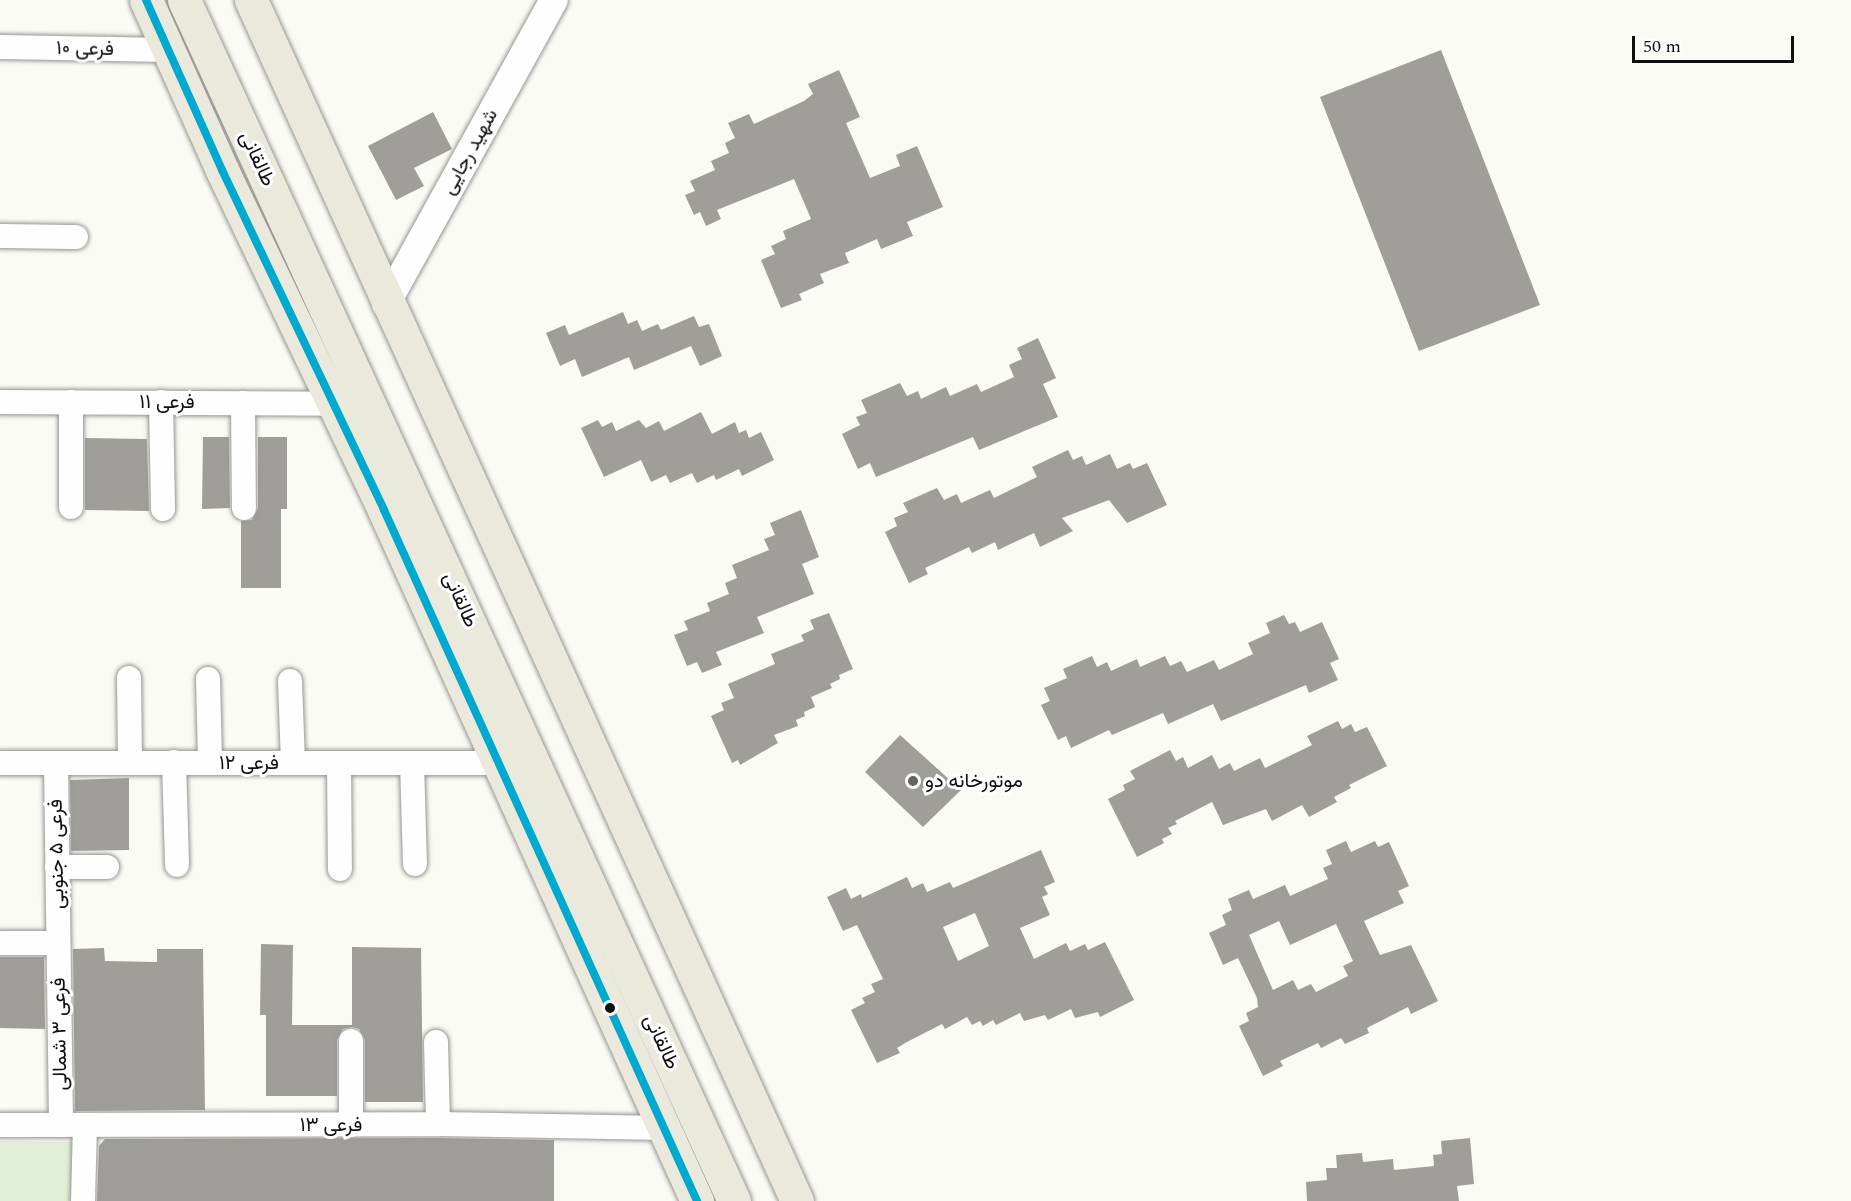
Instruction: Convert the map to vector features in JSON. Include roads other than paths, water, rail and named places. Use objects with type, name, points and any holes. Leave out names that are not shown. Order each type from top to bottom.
[{"type":"main road","points":[[146,0],[222,170],[335,404],[697,1201]]},
{"type":"main road","name":"طالقانی","points":[[184,0],[734,1201]]},
{"type":"main road","points":[[251,0],[386,304],[797,1201]]},
{"type":"street","name":"شهید رجایی","points":[[386,304],[554,0]]},
{"type":"street","name":"فرعی ۱۰","points":[[0,47],[170,50]]},
{"type":"street","points":[[0,236],[76,237]]},
{"type":"street","name":"فرعی ۱۱","points":[[0,402],[335,404]]},
{"type":"street","points":[[71,402],[71,507]]},
{"type":"street","points":[[161,402],[163,509]]},
{"type":"street","points":[[243,403],[244,508]]},
{"type":"street","points":[[129,678],[130,762]]},
{"type":"street","points":[[208,679],[210,763]]},
{"type":"street","points":[[290,681],[292,763]]},
{"type":"street","points":[[174,762],[177,865]]},
{"type":"street","name":"فرعی ۱۲","points":[[0,763],[498,763]]},
{"type":"street","points":[[339,763],[340,869]]},
{"type":"street","points":[[412,763],[415,864]]},
{"type":"street","name":"فرعی ۵ جنوبی","points":[[56,764],[58,943]]},
{"type":"street","points":[[57,867],[107,867]]},
{"type":"street","points":[[0,943],[58,943]]},
{"type":"street","name":"فرعی ۳ شمالی","points":[[58,943],[73,1125],[83,1201]]},
{"type":"street","points":[[351,1041],[351,1125]]},
{"type":"street","points":[[436,1042],[438,1124]]},
{"type":"street","name":"فرعی ۱۳","points":[[0,1125],[438,1124],[663,1128]]},
{"type":"place","name":"موتورخانه دو","points":[[913,781]]}]
